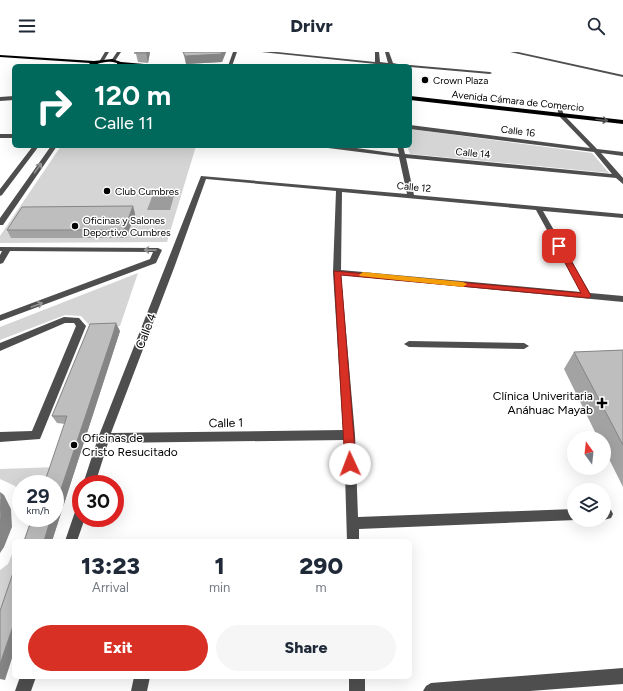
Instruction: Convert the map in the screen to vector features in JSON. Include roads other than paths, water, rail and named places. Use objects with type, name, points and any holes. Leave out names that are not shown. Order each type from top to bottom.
[{"type":"main road","points":[[0,56],[94,62],[101,60],[113,60],[119,64]]},
{"type":"main road","points":[[0,60],[49,64]]},
{"type":"main road","name":"Avenida Cámara de Comercio","points":[[412,92],[623,122]]},
{"type":"main road","name":"Avenida Cámara de Comercio","points":[[412,98],[560,112],[623,116]]},
{"type":"street","points":[[101,60],[107,52]]},
{"type":"street","points":[[113,60],[119,52]]},
{"type":"street","points":[[231,64],[235,52]]},
{"type":"street","points":[[263,52],[369,64]]},
{"type":"street","points":[[377,52],[378,64]]},
{"type":"street","points":[[387,52],[390,64]]},
{"type":"street","points":[[512,52],[623,76]]},
{"type":"street","points":[[412,66],[490,73]]},
{"type":"street","points":[[0,98],[12,98]]},
{"type":"street","points":[[560,112],[623,182]]},
{"type":"street","name":"Calle 16","points":[[412,127],[623,154]]},
{"type":"street","points":[[0,136],[12,136]]},
{"type":"street","points":[[0,223],[13,185],[35,148]]},
{"type":"street","points":[[0,194],[13,185],[52,148]]},
{"type":"street","name":"Calle 14","points":[[343,148],[403,156],[617,176]]},
{"type":"street","points":[[401,148],[412,196]]},
{"type":"street","name":"Calle 12","points":[[203,177],[623,216]]},
{"type":"street","name":"Calle 4","points":[[92,475],[104,438],[170,268],[203,177]]},
{"type":"street","points":[[339,190],[337,272],[349,435],[353,539]]},
{"type":"street","points":[[538,208],[587,296]]},
{"type":"street","points":[[0,261],[4,249],[158,250],[153,261],[0,318]]},
{"type":"street","points":[[337,272],[623,299]]},
{"type":"street","points":[[0,347],[64,320],[76,320],[81,326],[36,436],[0,437]]},
{"type":"street","points":[[409,344],[524,346]]},
{"type":"street","name":"Calle 1","points":[[104,438],[349,435]]},
{"type":"street","points":[[353,523],[567,515]]},
{"type":"street","points":[[72,539],[76,527]]},
{"type":"street","points":[[431,691],[623,676]]},
{"type":"street","points":[[23,691],[27,679]]},
{"type":"street","points":[[139,691],[142,679]]},
{"type":"street","points":[[357,679],[357,691]]},
{"type":"place","name":"Crown Plaza","points":[[425,80]]},
{"type":"place","name":"Club Cumbres","points":[[107,191]]},
{"type":"place","name":"Oficinas y Salones Deportivo Cumbres","points":[[75,226]]},
{"type":"place","name":"Clínica Univeritaria Anáhuac Mayab","points":[[602,403]]},
{"type":"place","name":"Oficinas de Cristo Resucitado","points":[[74,445]]}]
